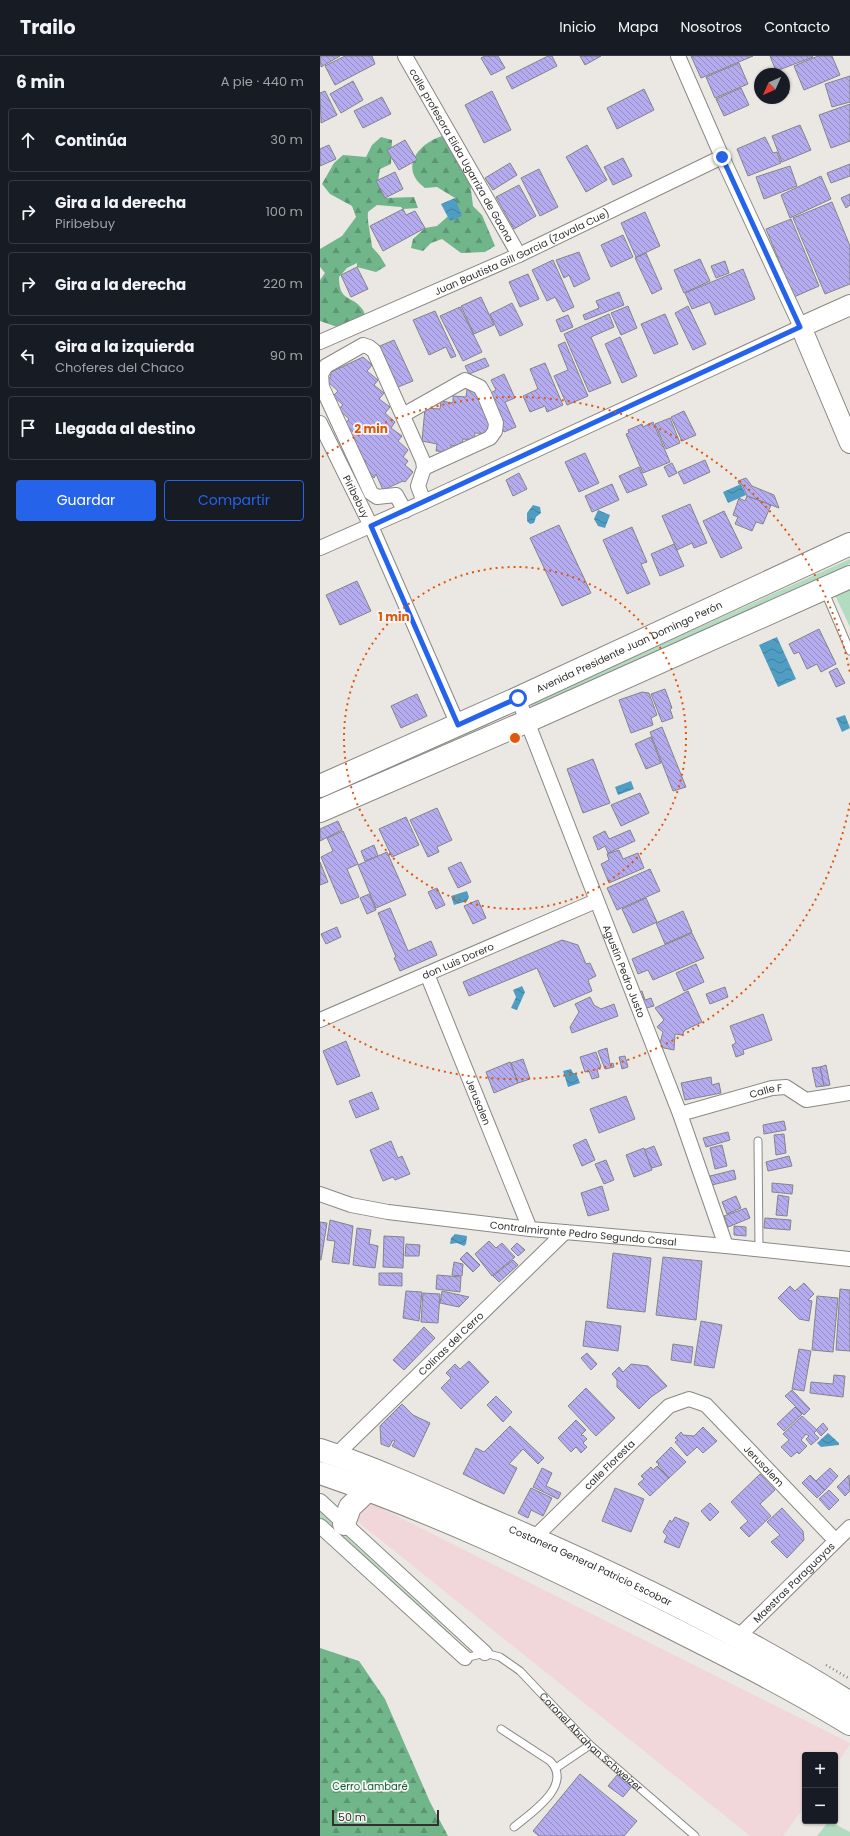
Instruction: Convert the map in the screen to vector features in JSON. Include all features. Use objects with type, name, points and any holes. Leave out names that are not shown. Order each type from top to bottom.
[{"type":"main road","points":[[850,305],[800,327],[850,443]]},
{"type":"main road","name":"Avenida Presidente Juan Domingo Perón","points":[[320,786],[518,698],[850,544]]},
{"type":"main road","points":[[320,811],[528,721],[850,577]]},
{"type":"main road","name":"Costanera General Patricio Escobar","points":[[325,1455],[427,1492],[585,1560],[798,1670],[850,1703]]},
{"type":"main road","name":"Costanera General Patricio Escobar","points":[[320,1473],[369,1489],[460,1526],[550,1567],[722,1653],[850,1724]]},
{"type":"main road","points":[[344,1524],[350,1506],[369,1489]]},
{"type":"street","name":"calle profesora Elida Ugarriza de Gaona","points":[[405,56],[519,255]]},
{"type":"street","points":[[320,547],[405,511],[800,327],[722,157],[678,56]]},
{"type":"street","name":"Juan Bautista Gill Garcia (Zavala Cue)","points":[[320,342],[519,255],[722,157]]},
{"type":"street","points":[[418,483],[396,495],[377,497],[371,492],[322,387],[321,374],[326,366],[363,345],[374,351],[423,461],[424,468],[418,483],[424,502]]},
{"type":"street","points":[[403,415],[466,380],[480,387],[496,423],[495,431],[490,438],[424,468]]},
{"type":"street","name":"Piribebuy","points":[[320,423],[371,526],[458,725]]},
{"type":"street","points":[[396,495],[405,511]]},
{"type":"street","name":"Agustín Pedro Justo","points":[[518,698],[680,1114],[726,1246]]},
{"type":"street","name":"don Luis Dorero","points":[[320,1020],[596,901]]},
{"type":"street","name":"Jerusalen","points":[[427,974],[530,1230]]},
{"type":"street","name":"Calle F","points":[[680,1114],[772,1088],[786,1087],[806,1100],[850,1093]]},
{"type":"street","name":"Contralmirante Pedro Segundo Casal","points":[[320,1194],[351,1205],[388,1212],[530,1230],[726,1246],[850,1259]]},
{"type":"street","name":"Colinas del Cerro","points":[[325,1455],[564,1232]]},
{"type":"street","name":"calle Floresta","points":[[534,1538],[669,1406],[689,1399]]},
{"type":"street","name":"Jerusalem","points":[[689,1399],[706,1405],[835,1540]]},
{"type":"street","name":"Coronel Abrahan Schweizer","points":[[320,1501],[485,1653]]},
{"type":"street","points":[[320,1526],[465,1658]]},
{"type":"street","name":"Maestras Paraguayas","points":[[738,1638],[835,1540],[850,1527]]},
{"type":"lane","points":[[823,588],[850,651]]},
{"type":"lane","points":[[758,1141],[759,1249]]},
{"type":"lane","points":[[465,1658],[485,1653]]},
{"type":"lane","name":"Coronel Abrahan Schweizer","points":[[485,1653],[500,1657],[520,1671],[590,1745],[695,1836]]},
{"type":"lane","points":[[502,1729],[550,1761],[556,1768],[558,1776],[555,1787],[544,1803],[514,1827]]},
{"type":"lane","points":[[556,1768],[590,1745]]},
{"type":"shaded area","points":[[363,1499],[850,1743],[850,1745],[838,1762],[838,1752],[802,1752],[802,1810],[783,1836],[750,1836],[352,1517]]},
{"type":"green space","points":[[442,136],[452,142],[470,182],[473,206],[482,215],[495,246],[485,252],[461,253],[442,239],[431,243],[423,251],[411,248],[413,239],[425,228],[437,226],[455,210],[455,198],[437,187],[425,188],[417,181],[413,173],[412,165],[414,158],[419,151],[425,145]]},
{"type":"green space","points":[[381,137],[392,140],[391,164],[380,169],[378,181],[385,198],[414,197],[418,208],[403,209],[401,207],[377,205],[368,212],[372,247],[386,266],[376,272],[357,267],[357,263],[347,268],[339,277],[341,291],[344,295],[359,305],[365,314],[366,322],[343,329],[320,321],[320,280],[325,273],[320,267],[320,249],[342,236],[356,217],[352,206],[330,194],[322,184],[334,163],[343,155],[366,157],[372,145]]},
{"type":"green space","points":[[850,559],[850,564],[534,707],[530,705],[532,703]]},
{"type":"green space","points":[[850,583],[850,627],[833,591]]},
{"type":"green space","points":[[488,724],[490,726],[320,803],[320,798]]},
{"type":"green space","points":[[320,1512],[451,1634],[452,1637],[447,1638],[320,1519]]},
{"type":"green space","name":"Cerro Lambaré","points":[[320,1648],[359,1661],[385,1699],[430,1802],[448,1836],[320,1836]]},
{"type":"green space","points":[[827,1824],[835,1824],[850,1832],[850,1836],[817,1836]]},
{"type":"water","points":[[455,198],[462,216],[450,221],[441,204]]},
{"type":"water","points":[[741,484],[746,495],[728,503],[723,492]]},
{"type":"water","points":[[533,505],[540,507],[541,513],[536,517],[534,523],[530,524],[527,521],[527,513]]},
{"type":"water","points":[[598,510],[610,515],[605,528],[598,526],[594,519]]},
{"type":"water","points":[[777,637],[796,679],[778,687],[759,645]]},
{"type":"water","points":[[845,715],[850,728],[842,732],[836,718]]},
{"type":"water","points":[[631,781],[634,789],[618,795],[615,787]]},
{"type":"water","points":[[467,891],[469,897],[467,901],[454,905],[451,896]]},
{"type":"water","points":[[522,986],[525,992],[517,1010],[511,1008],[516,997],[513,990]]},
{"type":"water","points":[[571,1069],[573,1073],[576,1073],[580,1083],[568,1087],[563,1071]]},
{"type":"water","points":[[455,1234],[467,1236],[466,1244],[464,1246],[457,1243],[450,1244],[451,1238]]},
{"type":"water","points":[[828,1433],[839,1443],[839,1445],[821,1447],[817,1443]]},
{"type":"building","points":[[320,56],[340,56],[321,67]]},
{"type":"building","points":[[345,56],[372,56],[375,64],[335,85],[325,66]]},
{"type":"building","points":[[485,56],[498,56],[505,68],[491,75],[481,58]]},
{"type":"building","points":[[548,56],[552,56],[557,66],[512,89],[506,77]]},
{"type":"building","points":[[580,56],[601,56],[585,65]]},
{"type":"building","points":[[691,56],[753,56],[701,78]]},
{"type":"building","points":[[770,56],[813,57],[784,68],[775,68]]},
{"type":"building","points":[[818,56],[832,56],[840,75],[804,90],[794,66]]},
{"type":"building","points":[[739,63],[748,84],[715,98],[706,77]]},
{"type":"building","points":[[850,76],[850,102],[832,107],[825,84]]},
{"type":"building","points":[[353,81],[363,100],[341,113],[330,94]]},
{"type":"building","points":[[741,88],[749,105],[724,116],[716,99]]},
{"type":"building","points":[[644,89],[654,110],[617,129],[607,108]]},
{"type":"building","points":[[325,91],[337,115],[321,123],[320,93]]},
{"type":"building","points":[[492,91],[511,130],[484,143],[465,105]]},
{"type":"building","points":[[382,97],[391,114],[363,128],[354,111]]},
{"type":"building","points":[[850,104],[850,141],[831,148],[819,115]]},
{"type":"building","points":[[800,125],[811,150],[782,162],[772,136]]},
{"type":"building","points":[[765,137],[773,153],[777,152],[781,163],[748,176],[737,149]]},
{"type":"building","points":[[405,140],[417,160],[399,170],[387,150]]},
{"type":"building","points":[[329,145],[336,159],[320,166],[320,149]]},
{"type":"building","points":[[587,145],[607,180],[586,192],[566,157]]},
{"type":"building","points":[[623,158],[632,176],[613,185],[604,167]]},
{"type":"building","points":[[510,163],[517,175],[493,190],[485,178]]},
{"type":"building","points":[[850,164],[850,176],[831,183],[827,173]]},
{"type":"building","points":[[790,166],[797,186],[764,199],[756,177]]},
{"type":"building","points":[[539,169],[558,207],[540,216],[521,178]]},
{"type":"building","points":[[395,172],[403,189],[385,198],[376,181]]},
{"type":"building","points":[[821,176],[831,199],[790,218],[781,195]]},
{"type":"building","points":[[519,185],[536,216],[514,229],[496,197]]},
{"type":"building","points":[[850,194],[850,205],[846,208],[841,198]]},
{"type":"building","points":[[832,202],[850,246],[850,284],[825,294],[793,218]]},
{"type":"building","points":[[403,209],[406,215],[415,211],[425,228],[383,251],[370,226]]},
{"type":"building","points":[[645,212],[660,246],[636,257],[621,223]]},
{"type":"building","points":[[791,219],[819,286],[794,297],[766,229]]},
{"type":"building","points":[[623,235],[633,257],[611,267],[601,245]]},
{"type":"building","points":[[579,252],[590,279],[574,287],[569,275],[564,278],[556,260]]},
{"type":"building","points":[[646,253],[662,289],[652,294],[635,258]]},
{"type":"building","points":[[700,259],[710,281],[684,293],[674,270]]},
{"type":"building","points":[[553,260],[574,307],[563,312],[555,297],[547,301],[532,270]]},
{"type":"building","points":[[725,261],[729,273],[716,278],[711,266]]},
{"type":"building","points":[[357,267],[368,289],[351,297],[341,275]]},
{"type":"building","points":[[743,269],[755,299],[715,315],[710,302],[692,309],[685,293]]},
{"type":"building","points":[[528,274],[539,299],[520,307],[509,282]]},
{"type":"building","points":[[619,292],[624,305],[585,320],[583,315],[599,308],[596,301]]},
{"type":"building","points":[[481,297],[494,325],[474,334],[461,306]]},
{"type":"building","points":[[512,303],[523,325],[500,336],[490,314]]},
{"type":"building","points":[[628,306],[637,328],[621,335],[611,313]]},
{"type":"building","points":[[688,306],[706,344],[693,350],[675,313]]},
{"type":"building","points":[[460,307],[482,352],[463,361],[440,316]]},
{"type":"building","points":[[435,311],[456,356],[451,358],[446,347],[429,355],[413,320]]},
{"type":"building","points":[[609,314],[614,327],[591,337],[611,383],[589,392],[564,334]]},
{"type":"building","points":[[665,314],[678,344],[654,354],[641,324]]},
{"type":"building","points":[[568,315],[573,327],[561,332],[556,320]]},
{"type":"building","points":[[620,337],[637,376],[622,383],[605,344]]},
{"type":"building","points":[[394,340],[413,381],[393,389],[375,348]]},
{"type":"building","points":[[565,342],[588,396],[567,405],[554,376],[568,370],[558,345]]},
{"type":"building","points":[[363,357],[372,365],[367,371],[378,380],[374,385],[384,393],[379,399],[390,407],[385,413],[395,422],[391,428],[402,436],[398,441],[408,450],[403,457],[408,461],[405,465],[413,472],[405,482],[403,481],[383,490],[376,474],[374,478],[362,467],[366,461],[355,451],[359,447],[350,438],[354,433],[344,425],[349,419],[338,409],[343,405],[333,396],[338,391],[327,381],[331,376],[329,373]]},
{"type":"building","points":[[485,358],[489,366],[469,374],[465,366]]},
{"type":"building","points":[[545,363],[563,405],[547,412],[545,406],[530,412],[523,396],[538,389],[530,369]]},
{"type":"building","points":[[504,374],[515,398],[505,402],[516,427],[504,432],[487,395],[496,390],[491,380]]},
{"type":"building","points":[[467,389],[481,392],[492,418],[490,434],[475,433],[474,440],[463,439],[461,447],[451,445],[451,452],[436,451],[437,444],[422,441],[425,408],[440,409],[441,401],[453,403],[453,396],[466,397]]},
{"type":"building","points":[[684,411],[696,435],[682,441],[671,417]]},
{"type":"building","points":[[670,418],[680,443],[666,449],[655,424]]},
{"type":"building","points":[[653,422],[670,462],[643,473],[626,434],[629,433],[628,430],[642,424],[643,427]]},
{"type":"building","points":[[585,453],[599,483],[579,492],[565,462]]},
{"type":"building","points":[[705,460],[710,472],[684,484],[678,472]]},
{"type":"building","points":[[672,463],[677,473],[669,477],[664,467]]},
{"type":"building","points":[[639,467],[647,485],[627,493],[619,476]]},
{"type":"building","points":[[519,473],[527,489],[513,496],[506,480]]},
{"type":"building","points":[[746,478],[752,486],[774,495],[779,508],[747,496],[742,484],[739,484],[738,481]]},
{"type":"building","points":[[612,484],[619,500],[592,512],[585,496]]},
{"type":"building","points":[[747,496],[771,505],[763,524],[756,522],[752,531],[735,524],[738,517],[733,515],[739,498],[745,501]]},
{"type":"building","points":[[690,504],[707,543],[694,548],[692,543],[677,550],[662,516]]},
{"type":"building","points":[[724,511],[742,548],[721,558],[703,521]]},
{"type":"building","points":[[559,525],[591,593],[562,606],[530,538]]},
{"type":"building","points":[[632,527],[647,562],[641,564],[650,584],[627,594],[603,540]]},
{"type":"building","points":[[674,544],[684,566],[660,576],[651,554]]},
{"type":"building","points":[[357,581],[371,611],[340,625],[326,595]]},
{"type":"building","points":[[819,629],[836,664],[821,672],[817,664],[807,669],[799,652],[794,654],[789,644]]},
{"type":"building","points":[[837,668],[845,683],[836,687],[829,672]]},
{"type":"building","points":[[665,689],[672,708],[670,709],[673,718],[662,722],[651,694]]},
{"type":"building","points":[[642,692],[649,693],[657,715],[651,718],[653,725],[631,733],[619,700]]},
{"type":"building","points":[[417,694],[427,716],[401,728],[391,706]]},
{"type":"building","points":[[662,727],[686,787],[673,791],[650,732]]},
{"type":"building","points":[[651,737],[661,763],[646,769],[635,744]]},
{"type":"building","points":[[593,759],[610,803],[583,813],[567,769]]},
{"type":"building","points":[[640,793],[649,813],[621,826],[611,805]]},
{"type":"building","points":[[437,808],[452,840],[437,847],[439,852],[428,857],[410,820]]},
{"type":"building","points":[[406,817],[419,845],[392,857],[379,829]]},
{"type":"building","points":[[338,821],[342,830],[320,841],[320,829]]},
{"type":"building","points":[[630,830],[635,841],[608,853],[605,846],[598,850],[593,837],[605,831],[609,839]]},
{"type":"building","points":[[343,831],[358,864],[347,869],[359,897],[341,904],[321,857],[333,851],[327,838]]},
{"type":"building","points":[[374,845],[378,856],[365,861],[361,851]]},
{"type":"building","points":[[619,850],[623,859],[638,853],[644,868],[609,883],[601,864],[609,860],[607,854]]},
{"type":"building","points":[[387,852],[406,895],[376,908],[358,865]]},
{"type":"building","points":[[320,862],[328,882],[320,885]]},
{"type":"building","points":[[461,862],[471,882],[458,888],[448,868]]},
{"type":"building","points":[[650,869],[660,891],[617,910],[607,888]]},
{"type":"building","points":[[437,888],[445,905],[436,909],[428,892]]},
{"type":"building","points":[[369,894],[376,910],[367,914],[360,898]]},
{"type":"building","points":[[646,898],[657,922],[633,933],[622,909]]},
{"type":"building","points":[[478,900],[486,918],[473,924],[464,906]]},
{"type":"building","points":[[390,908],[408,951],[431,941],[437,955],[400,971],[394,958],[396,957],[378,913]]},
{"type":"building","points":[[683,911],[692,932],[665,944],[656,923]]},
{"type":"building","points":[[337,927],[341,937],[326,944],[321,934]]},
{"type":"building","points":[[692,933],[704,958],[653,980],[648,970],[638,974],[632,959]]},
{"type":"building","points":[[562,940],[578,945],[586,964],[590,963],[596,976],[588,980],[592,991],[554,1007],[537,968],[469,996],[463,982]]},
{"type":"building","points":[[696,964],[704,982],[684,991],[676,973]]},
{"type":"building","points":[[725,987],[728,997],[710,1004],[706,994]]},
{"type":"building","points":[[642,991],[645,1000],[651,998],[654,1006],[642,1009],[637,993]]},
{"type":"building","points":[[688,991],[702,1022],[685,1030],[682,1035],[675,1034],[674,1050],[659,1047],[663,1032],[657,1027],[664,1020],[655,1008]]},
{"type":"building","points":[[590,997],[594,1005],[601,1009],[614,1004],[618,1016],[572,1033],[570,1027],[579,1012],[575,1004]]},
{"type":"building","points":[[763,1014],[772,1040],[743,1050],[744,1054],[736,1057],[732,1045],[736,1043],[730,1026]]},
{"type":"building","points":[[346,1041],[360,1076],[337,1085],[323,1051]]},
{"type":"building","points":[[607,1048],[610,1064],[613,1063],[614,1067],[605,1069],[598,1051]]},
{"type":"building","points":[[596,1052],[601,1067],[597,1069],[599,1077],[592,1079],[589,1071],[585,1072],[580,1057]]},
{"type":"building","points":[[625,1056],[628,1067],[622,1069],[619,1057]]},
{"type":"building","points":[[523,1059],[530,1079],[518,1083],[511,1063]]},
{"type":"building","points":[[510,1062],[518,1083],[494,1093],[486,1072]]},
{"type":"building","points":[[826,1065],[830,1085],[824,1086],[820,1067]]},
{"type":"building","points":[[820,1067],[824,1086],[816,1087],[812,1068]]},
{"type":"building","points":[[711,1077],[712,1085],[719,1083],[721,1093],[685,1100],[681,1083]]},
{"type":"building","points":[[372,1092],[379,1109],[356,1118],[349,1101]]},
{"type":"building","points":[[626,1096],[635,1119],[599,1133],[590,1109]]},
{"type":"building","points":[[784,1121],[786,1130],[764,1134],[763,1125]]},
{"type":"building","points":[[728,1132],[730,1140],[706,1147],[703,1138]]},
{"type":"building","points":[[784,1134],[786,1153],[776,1155],[774,1135]]},
{"type":"building","points":[[586,1139],[595,1160],[582,1166],[573,1145]]},
{"type":"building","points":[[391,1141],[398,1158],[402,1156],[410,1174],[395,1180],[393,1177],[383,1181],[370,1150]]},
{"type":"building","points":[[722,1145],[727,1166],[715,1169],[710,1148]]},
{"type":"building","points":[[654,1146],[662,1165],[652,1168],[644,1150]]},
{"type":"building","points":[[644,1148],[652,1170],[634,1177],[626,1155]]},
{"type":"building","points":[[789,1156],[792,1166],[768,1171],[766,1162]]},
{"type":"building","points":[[606,1160],[614,1180],[604,1184],[595,1164]]},
{"type":"building","points":[[734,1170],[736,1179],[712,1185],[710,1176]]},
{"type":"building","points":[[772,1183],[793,1185],[792,1194],[772,1192]]},
{"type":"building","points":[[602,1186],[609,1210],[588,1216],[581,1193]]},
{"type":"building","points":[[778,1195],[789,1197],[787,1216],[776,1215]]},
{"type":"building","points":[[736,1196],[741,1208],[727,1214],[722,1202]]},
{"type":"building","points":[[746,1208],[750,1218],[728,1227],[724,1216]]},
{"type":"building","points":[[765,1218],[791,1220],[790,1230],[764,1228]]},
{"type":"building","points":[[330,1220],[353,1226],[349,1264],[332,1262],[335,1241],[327,1240]]},
{"type":"building","points":[[320,1222],[327,1223],[321,1260],[320,1260]]},
{"type":"building","points":[[734,1226],[746,1227],[746,1236],[734,1235]]},
{"type":"building","points":[[357,1228],[371,1230],[369,1244],[378,1246],[375,1268],[353,1265]]},
{"type":"building","points":[[384,1236],[404,1237],[403,1268],[383,1267]]},
{"type":"building","points":[[489,1241],[496,1248],[502,1243],[515,1257],[492,1276],[475,1254]]},
{"type":"building","points":[[517,1243],[525,1250],[518,1256],[511,1249]]},
{"type":"building","points":[[406,1244],[420,1245],[419,1256],[405,1256]]},
{"type":"building","points":[[467,1252],[480,1265],[473,1272],[460,1259]]},
{"type":"building","points":[[613,1253],[651,1258],[645,1312],[607,1308]]},
{"type":"building","points":[[663,1257],[702,1261],[696,1320],[656,1315]]},
{"type":"building","points":[[513,1260],[518,1265],[499,1282],[493,1276]]},
{"type":"building","points":[[454,1262],[463,1264],[462,1276],[452,1275]]},
{"type":"building","points":[[379,1273],[402,1273],[402,1286],[379,1285]]},
{"type":"building","points":[[437,1275],[461,1277],[460,1292],[436,1289]]},
{"type":"building","points":[[804,1283],[814,1294],[808,1300],[812,1301],[809,1321],[799,1319],[778,1298],[790,1286],[795,1291]]},
{"type":"building","points":[[840,1289],[850,1290],[850,1351],[836,1350]]},
{"type":"building","points":[[406,1291],[422,1292],[419,1321],[403,1318]]},
{"type":"building","points":[[442,1291],[469,1297],[459,1307],[440,1303]]},
{"type":"building","points":[[423,1293],[440,1294],[438,1323],[421,1322]]},
{"type":"building","points":[[817,1296],[838,1298],[833,1352],[812,1350]]},
{"type":"building","points":[[586,1321],[621,1326],[618,1351],[583,1346]]},
{"type":"building","points":[[701,1321],[722,1325],[714,1368],[694,1365]]},
{"type":"building","points":[[424,1327],[435,1338],[404,1370],[393,1360]]},
{"type":"building","points":[[673,1344],[693,1347],[691,1363],[671,1360]]},
{"type":"building","points":[[799,1349],[811,1351],[804,1391],[792,1389]]},
{"type":"building","points":[[587,1353],[597,1364],[591,1370],[581,1358]]},
{"type":"building","points":[[469,1361],[489,1382],[461,1409],[441,1388],[451,1378],[446,1373],[455,1364],[460,1369]]},
{"type":"building","points":[[631,1364],[648,1366],[667,1386],[651,1397],[639,1409],[617,1387],[617,1380],[612,1374],[619,1367],[623,1372]]},
{"type":"building","points":[[834,1375],[845,1376],[843,1397],[810,1393],[811,1382],[833,1384]]},
{"type":"building","points":[[586,1388],[615,1418],[596,1436],[568,1406]]},
{"type":"building","points":[[792,1390],[810,1409],[804,1415],[785,1396]]},
{"type":"building","points":[[496,1396],[512,1412],[503,1422],[487,1405]]},
{"type":"building","points":[[402,1404],[413,1415],[430,1423],[414,1457],[392,1446],[395,1441],[393,1440],[389,1447],[381,1444],[380,1426]]},
{"type":"building","points":[[795,1407],[802,1414],[784,1431],[777,1424]]},
{"type":"building","points":[[802,1416],[817,1430],[814,1433],[819,1438],[811,1445],[806,1439],[809,1436],[806,1434],[801,1440],[807,1446],[799,1454],[797,1452],[791,1457],[781,1447],[789,1440],[783,1434]]},
{"type":"building","points":[[576,1420],[586,1430],[581,1435],[587,1439],[583,1443],[587,1447],[581,1453],[576,1447],[571,1452],[558,1438]]},
{"type":"building","points":[[823,1423],[828,1429],[821,1436],[816,1430]]},
{"type":"building","points":[[510,1426],[544,1458],[538,1464],[523,1449],[509,1464],[517,1468],[504,1494],[463,1474],[476,1448],[484,1452]]},
{"type":"building","points":[[703,1427],[717,1441],[703,1453],[697,1447],[687,1456],[675,1442],[678,1440],[675,1438],[681,1432],[683,1435],[694,1436]]},
{"type":"building","points":[[671,1447],[686,1462],[669,1478],[656,1462]]},
{"type":"building","points":[[657,1466],[669,1478],[650,1496],[638,1484],[644,1479],[641,1476],[651,1467],[653,1470]]},
{"type":"building","points":[[542,1468],[552,1473],[546,1486],[561,1493],[558,1499],[533,1487]]},
{"type":"building","points":[[830,1468],[838,1476],[825,1490],[816,1481]]},
{"type":"building","points":[[760,1474],[775,1490],[760,1504],[771,1516],[749,1537],[740,1528],[748,1521],[731,1502]]},
{"type":"building","points":[[810,1475],[825,1490],[817,1498],[802,1483]]},
{"type":"building","points":[[849,1475],[850,1491],[845,1496],[837,1487]]},
{"type":"building","points":[[531,1488],[552,1498],[543,1516],[531,1510],[528,1518],[518,1513]]},
{"type":"building","points":[[615,1488],[644,1499],[631,1532],[602,1521]]},
{"type":"building","points":[[829,1490],[839,1500],[829,1510],[819,1499]]},
{"type":"building","points":[[710,1503],[719,1512],[710,1521],[701,1511]]},
{"type":"building","points":[[782,1508],[803,1531],[804,1540],[787,1558],[771,1542],[780,1535],[767,1522]]},
{"type":"building","points":[[675,1517],[689,1523],[679,1548],[664,1542],[667,1536],[663,1532],[670,1520],[672,1522]]},
{"type":"building","points":[[580,1774],[637,1821],[624,1836],[539,1836],[533,1831]]},
{"type":"building","points":[[618,1774],[633,1785],[623,1797],[608,1786]]},
{"type":"route","points":[[518,698],[458,725],[371,526],[800,327],[722,157]]}]
